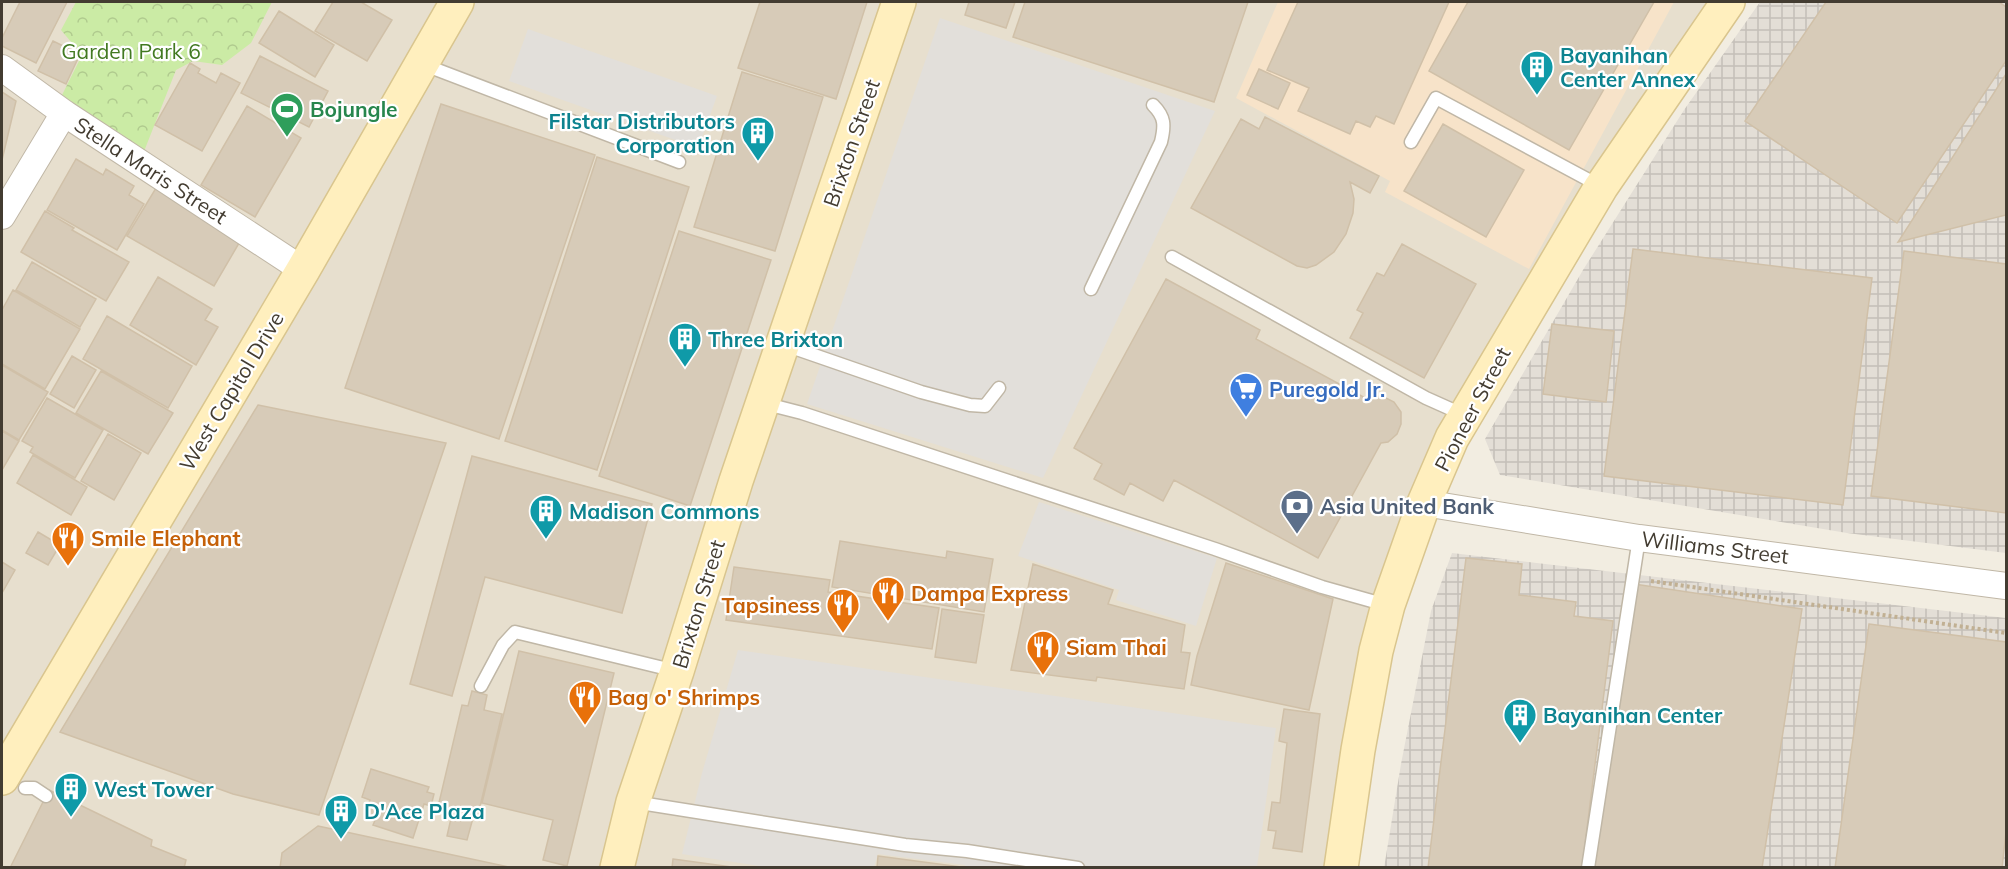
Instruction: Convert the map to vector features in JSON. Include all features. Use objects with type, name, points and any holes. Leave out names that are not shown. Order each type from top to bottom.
[{"type":"street","name":"West Capitol Drive","points":[[13,783],[457,2]]},
{"type":"street","name":"Brixton Street","points":[[617,867],[633,802],[762,402],[898,2]]},
{"type":"street","name":"Pioneer Street","points":[[1341,867],[1358,750],[1388,605],[1424,502],[1452,438],[1601,187],[1728,2]]},
{"type":"street","name":"Stella Maris Street","points":[[2,68],[64,113],[303,270]]},
{"type":"street","points":[[2,216],[64,113]]},
{"type":"street","name":"Williams Street","points":[[1424,502],[1640,538],[2007,586]]},
{"type":"lane","points":[[422,64],[679,162]]},
{"type":"lane","points":[[1411,142],[1436,98],[1601,187]]},
{"type":"lane","points":[[1091,289],[1161,141],[1165,125],[1162,114],[1153,105]]},
{"type":"lane","points":[[1172,257],[1426,398],[1464,415]]},
{"type":"lane","points":[[783,344],[921,392],[970,405],[985,406],[999,388]]},
{"type":"lane","points":[[762,402],[824,420],[1215,549],[1322,587],[1388,605]]},
{"type":"lane","points":[[1588,867],[1640,538]]},
{"type":"lane","points":[[481,686],[503,645],[515,632],[677,671]]},
{"type":"lane","points":[[13,783],[34,788],[46,796]]},
{"type":"lane","points":[[633,802],[905,845],[967,851],[1078,867]]},
{"type":"path","points":[[1633,579],[2007,633]]},
{"type":"shaded area","points":[[2,2],[1737,2],[1412,514],[1337,867],[2,868]]},
{"type":"shaded area","points":[[1278,2],[1674,2],[1529,269],[1385,192],[1390,181],[1236,98]]},
{"type":"shaded area","points":[[1760,2],[2006,2],[2006,553],[1847,533],[1500,475],[1485,439],[1583,270],[1684,110]]},
{"type":"shaded area","points":[[940,18],[1215,111],[1043,478],[807,404]]},
{"type":"shaded area","points":[[528,29],[717,96],[698,148],[509,81]]},
{"type":"shaded area","points":[[1039,502],[1217,558],[1196,626],[1116,600],[1119,590],[1018,556]]},
{"type":"shaded area","points":[[1452,553],[2006,618],[2006,867],[1384,868],[1401,764],[1431,611]]},
{"type":"shaded area","points":[[738,650],[1276,728],[1257,867],[965,868],[965,865],[878,854],[874,867],[772,868],[682,854],[702,773]]},
{"type":"green space","name":"Garden Park 6","points":[[76,2],[272,2],[251,43],[222,65],[193,61],[176,70],[143,154],[62,95],[82,55],[61,30]]},
{"type":"building","points":[[20,2],[67,2],[36,63],[2,46],[2,38]]},
{"type":"building","points":[[333,2],[361,2],[392,20],[367,61],[315,31]]},
{"type":"building","points":[[760,2],[867,2],[836,99],[738,68]]},
{"type":"building","points":[[969,2],[1015,2],[1006,28],[965,15]]},
{"type":"building","points":[[1025,2],[1248,2],[1214,102],[1013,37]]},
{"type":"building","points":[[1298,2],[1449,2],[1394,124],[1376,116],[1370,127],[1356,121],[1350,134],[1298,111],[1309,88],[1267,70]]},
{"type":"building","name":"Bayanihan Center Annex","points":[[1468,2],[1654,2],[1569,150],[1429,71]]},
{"type":"building","points":[[1826,2],[1999,2],[2006,7],[2006,61],[1897,223],[1745,121]]},
{"type":"building","points":[[279,11],[334,45],[315,77],[259,43]]},
{"type":"building","points":[[53,41],[80,54],[66,84],[38,71]]},
{"type":"building","points":[[260,56],[328,91],[309,127],[241,93]]},
{"type":"building","points":[[190,63],[200,69],[198,73],[216,83],[221,73],[240,83],[202,151],[155,125]]},
{"type":"building","points":[[1259,69],[1290,83],[1278,109],[1247,95]]},
{"type":"building","name":"Filstar Distributors Corporation","points":[[742,72],[823,97],[775,251],[694,227]]},
{"type":"building","points":[[2006,74],[2006,215],[1898,242]]},
{"type":"building","points":[[2,92],[16,101],[2,160]]},
{"type":"building","points":[[441,104],[595,155],[499,439],[345,388]]},
{"type":"building","points":[[247,106],[301,138],[255,217],[201,185]]},
{"type":"building","points":[[1265,117],[1379,176],[1370,193],[1350,182],[1354,199],[1353,213],[1346,234],[1334,252],[1316,265],[1307,268],[1297,266],[1191,208],[1241,119],[1259,129]]},
{"type":"building","points":[[1443,124],[1524,170],[1486,237],[1404,191]]},
{"type":"building","points":[[597,157],[689,187],[597,470],[505,441]]},
{"type":"building","points":[[76,159],[103,175],[106,169],[134,186],[129,195],[144,204],[117,250],[47,210]]},
{"type":"building","points":[[156,188],[242,238],[214,286],[127,236]]},
{"type":"building","points":[[45,211],[74,228],[72,230],[129,262],[106,301],[21,252]]},
{"type":"building","name":"Three Brixton","points":[[679,231],[771,260],[690,506],[599,476]]},
{"type":"building","points":[[1402,244],[1476,284],[1424,378],[1350,338],[1363,313],[1357,310],[1377,273],[1384,276]]},
{"type":"building","points":[[1633,249],[1872,278],[1843,505],[1604,476]]},
{"type":"building","points":[[1904,251],[2006,264],[2006,513],[1871,496]]},
{"type":"building","points":[[32,262],[96,299],[80,327],[16,290]]},
{"type":"building","points":[[158,277],[212,309],[205,320],[218,327],[196,365],[130,325]]},
{"type":"building","name":"Puregold Jr.","points":[[1166,279],[1260,330],[1256,339],[1367,399],[1374,396],[1384,397],[1394,402],[1401,412],[1401,424],[1397,434],[1388,442],[1381,443],[1318,558],[1174,480],[1163,501],[1130,483],[1124,495],[1094,479],[1102,464],[1074,448]]},
{"type":"building","points":[[13,290],[80,329],[45,389],[2,364],[2,310]]},
{"type":"building","points":[[107,316],[192,366],[168,408],[83,359]]},
{"type":"building","points":[[1552,324],[1614,331],[1606,402],[1543,394]]},
{"type":"building","points":[[72,356],[96,370],[74,408],[50,394]]},
{"type":"building","points":[[2,365],[48,392],[19,440],[2,430]]},
{"type":"building","points":[[101,371],[173,413],[148,454],[76,413]]},
{"type":"building","points":[[47,398],[103,430],[75,478],[30,452],[33,447],[22,441]]},
{"type":"building","points":[[258,405],[446,443],[319,815],[233,794],[60,732]]},
{"type":"building","points":[[2,431],[19,441],[2,470]]},
{"type":"building","points":[[108,434],[141,453],[114,500],[81,481]]},
{"type":"building","points":[[33,455],[87,487],[71,515],[17,483]]},
{"type":"building","name":"Madison Commons","points":[[472,456],[652,504],[622,613],[485,577],[452,696],[410,684]]},
{"type":"building","points":[[38,532],[60,545],[48,565],[26,553]]},
{"type":"building","points":[[840,541],[946,558],[947,551],[993,559],[984,612],[832,587]]},
{"type":"building","name":"Bayanihan Center","points":[[1466,558],[1522,564],[1519,595],[1576,602],[1574,616],[1613,621],[1582,868],[1428,868]]},
{"type":"building","points":[[2,562],[15,570],[2,593]]},
{"type":"building","points":[[1226,563],[1333,599],[1309,710],[1191,685],[1197,656]]},
{"type":"building","points":[[1033,564],[1113,590],[1108,604],[1185,625],[1181,652],[1190,653],[1184,689],[1097,677],[1096,681],[1011,670]]},
{"type":"building","points":[[734,567],[830,580],[828,592],[939,608],[932,649],[726,620]]},
{"type":"building","points":[[1634,584],[1802,609],[1762,868],[1591,868]]},
{"type":"building","points":[[942,609],[984,615],[976,663],[935,657]]},
{"type":"building","points":[[1869,624],[2006,642],[2006,832],[2002,868],[1835,868]]},
{"type":"building","points":[[519,651],[614,673],[567,866],[543,860],[553,820],[482,803]]},
{"type":"building","points":[[472,691],[487,695],[484,710],[502,714],[478,815],[438,807],[462,705],[468,706]]},
{"type":"building","points":[[1284,709],[1320,714],[1302,852],[1273,848],[1276,831],[1268,830],[1272,802],[1280,803],[1287,743],[1279,741]]},
{"type":"building","points":[[371,769],[429,787],[427,792],[434,794],[431,806],[424,804],[413,838],[373,825],[376,818],[365,815],[370,800],[362,797]]},
{"type":"building","name":"West Tower","points":[[49,790],[152,840],[151,846],[186,860],[184,868],[10,868]]},
{"type":"building","points":[[452,814],[473,818],[467,840],[447,836]]},
{"type":"building","name":"D'Ace Plaza","points":[[318,826],[513,868],[280,868],[282,853]]},
{"type":"building","points":[[878,856],[961,867],[877,868]]},
{"type":"building","points":[[673,859],[739,868],[672,868]]},
{"type":"place","name":"Bayanihan Center Annex","points":[[1537,96]]},
{"type":"place","name":"Bojungle","points":[[287,138]]},
{"type":"place","name":"Filstar Distributors Corporation","points":[[758,162]]},
{"type":"place","name":"Three Brixton","points":[[685,368]]},
{"type":"place","name":"Puregold Jr.","points":[[1246,418]]},
{"type":"place","name":"Asia United Bank","points":[[1297,535]]},
{"type":"place","name":"Madison Commons","points":[[546,540]]},
{"type":"place","name":"Smile Elephant","points":[[68,567]]},
{"type":"place","name":"Dampa Express","points":[[888,622]]},
{"type":"place","name":"Tapsiness","points":[[843,634]]},
{"type":"place","name":"Siam Thai","points":[[1043,676]]},
{"type":"place","name":"Bag o' Shrimps","points":[[585,726]]},
{"type":"place","name":"Bayanihan Center","points":[[1520,744]]},
{"type":"place","name":"West Tower","points":[[71,818]]},
{"type":"place","name":"D'Ace Plaza","points":[[341,840]]}]
